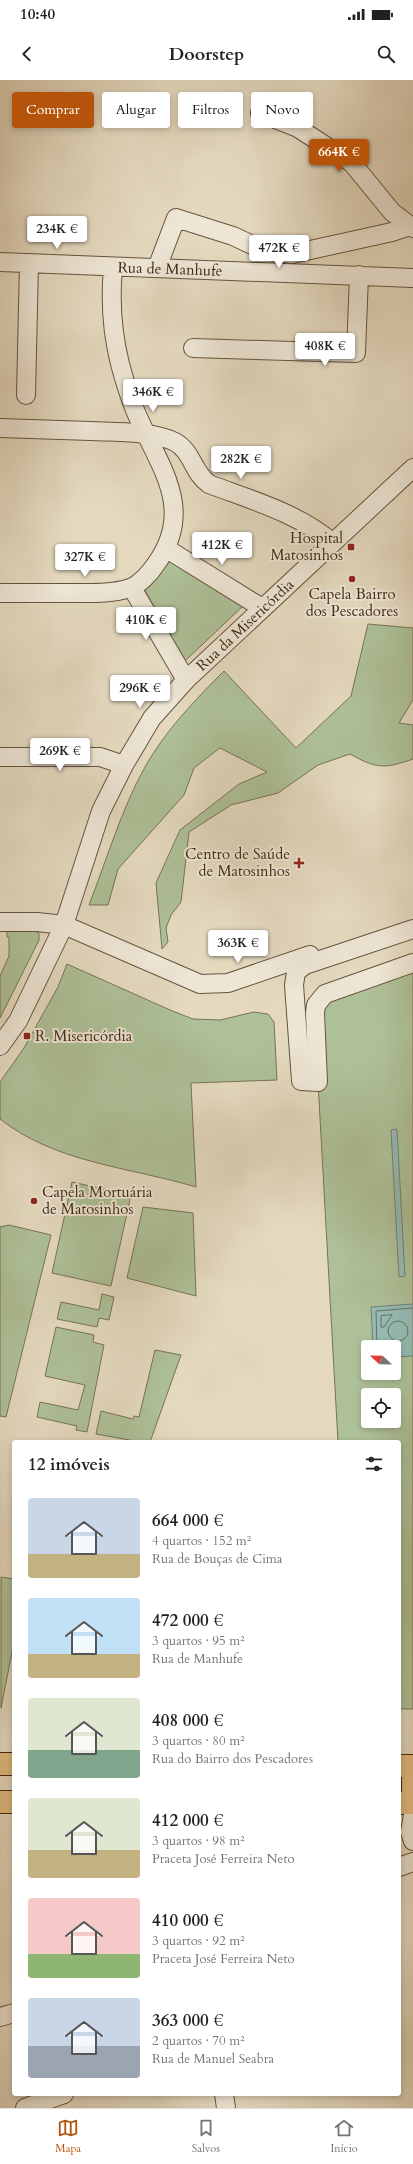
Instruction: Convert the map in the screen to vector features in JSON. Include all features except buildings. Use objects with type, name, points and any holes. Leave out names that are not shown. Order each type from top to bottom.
[{"type":"main road","points":[[0,1764],[12,1764]]},
{"type":"main road","points":[[401,1766],[413,1766]]},
{"type":"main road","points":[[413,1779],[413,1792]]},
{"type":"main road","points":[[0,1802],[12,1802]]},
{"type":"main road","points":[[401,1803],[413,1803]]},
{"type":"street","points":[[298,128],[352,163],[392,212],[412,227]]},
{"type":"street","points":[[156,268],[176,218],[234,236],[263,250],[292,254],[412,227]]},
{"type":"street","name":"Rua de Manhufe","points":[[0,262],[113,268],[156,268],[413,278]]},
{"type":"street","points":[[26,395],[30,263]]},
{"type":"street","points":[[0,593],[112,592],[132,588],[153,569],[167,549],[172,528],[174,508],[170,484],[134,409],[115,340],[111,304],[113,268]]},
{"type":"street","points":[[193,348],[356,353],[359,275]]},
{"type":"street","points":[[0,428],[146,434],[175,442],[184,448],[200,478],[209,484],[302,520],[318,529],[333,543]]},
{"type":"street","name":"Rua da Misericórdia","points":[[0,1046],[18,1021],[64,926],[101,811],[124,765],[152,718],[186,680],[413,468]]},
{"type":"street","points":[[167,549],[262,608]]},
{"type":"street","points":[[132,588],[186,680]]},
{"type":"street","points":[[0,757],[100,757],[124,765]]},
{"type":"street","points":[[0,922],[37,922],[64,926],[180,977],[200,984],[216,985],[228,983],[413,920]]},
{"type":"street","points":[[413,929],[305,965],[296,972],[294,984],[301,1081],[318,1082],[315,1013],[320,998],[325,994],[413,963]]},
{"type":"street","points":[[413,1815],[410,1832],[413,1841]]},
{"type":"street","points":[[401,1866],[413,1862]]},
{"type":"street","points":[[0,2017],[12,2014]]},
{"type":"street","points":[[25,2108],[58,2096]]},
{"type":"street","points":[[224,2096],[226,2108]]},
{"type":"green space","points":[[170,560],[243,606],[185,661],[144,589]]},
{"type":"green space","points":[[368,624],[413,628],[413,700],[399,723],[413,725],[413,759],[395,765],[381,766],[367,763],[350,754],[318,765],[278,793],[231,805],[189,832],[181,902],[171,915],[166,928],[168,942],[162,949],[156,883],[180,830],[239,784],[267,772],[220,748],[194,768],[184,795],[118,869],[108,905],[89,905],[121,817],[136,783],[153,754],[171,728],[213,682],[224,671],[296,748],[351,696]]},
{"type":"green space","points":[[7,931],[35,931],[39,933],[39,940],[0,1018],[0,976],[9,956],[9,937],[7,937]]},
{"type":"green space","points":[[413,963],[413,1709],[401,1709],[401,1440],[338,1440],[318,1082],[320,998]]},
{"type":"green space","points":[[67,964],[193,1019],[220,1020],[254,1012],[268,1014],[274,1022],[277,1080],[191,1083],[196,1187],[69,1155],[22,1134],[0,1119],[0,1082],[24,1048],[58,987]]},
{"type":"green space","points":[[72,1182],[131,1195],[111,1286],[52,1273]]},
{"type":"green space","points":[[143,1207],[193,1213],[196,1296],[127,1278]]},
{"type":"green space","points":[[9,1225],[51,1235],[6,1417],[0,1416],[0,1227]]},
{"type":"green space","points":[[102,1294],[114,1297],[109,1320],[99,1318],[97,1327],[57,1319],[61,1302],[99,1310]]},
{"type":"green space","points":[[56,1327],[94,1335],[93,1342],[104,1345],[87,1432],[76,1430],[77,1426],[37,1417],[40,1402],[78,1410],[85,1385],[45,1376]]},
{"type":"green space","points":[[155,1350],[181,1355],[151,1440],[129,1440],[96,1434],[101,1411],[133,1419],[134,1416],[139,1417]]},
{"type":"green space","points":[[1,1577],[12,1579],[12,1652],[1,1708]]},
{"type":"water","points":[[397,1129],[405,1276],[399,1277],[391,1130]]},
{"type":"water","points":[[413,1304],[413,1356],[401,1357],[401,1340],[373,1340],[371,1307]]},
{"type":"place","name":"Hospital Matosinhos","points":[[351,547]]},
{"type":"place","name":"Capela Bairro dos Pescadores","points":[[352,579]]},
{"type":"place","name":"Centro de Saúde de Matosinhos","points":[[299,863]]},
{"type":"place","name":"R. Misericórdia","points":[[27,1036]]},
{"type":"place","name":"Capela Mortuária de Matosinhos","points":[[34,1201]]}]
